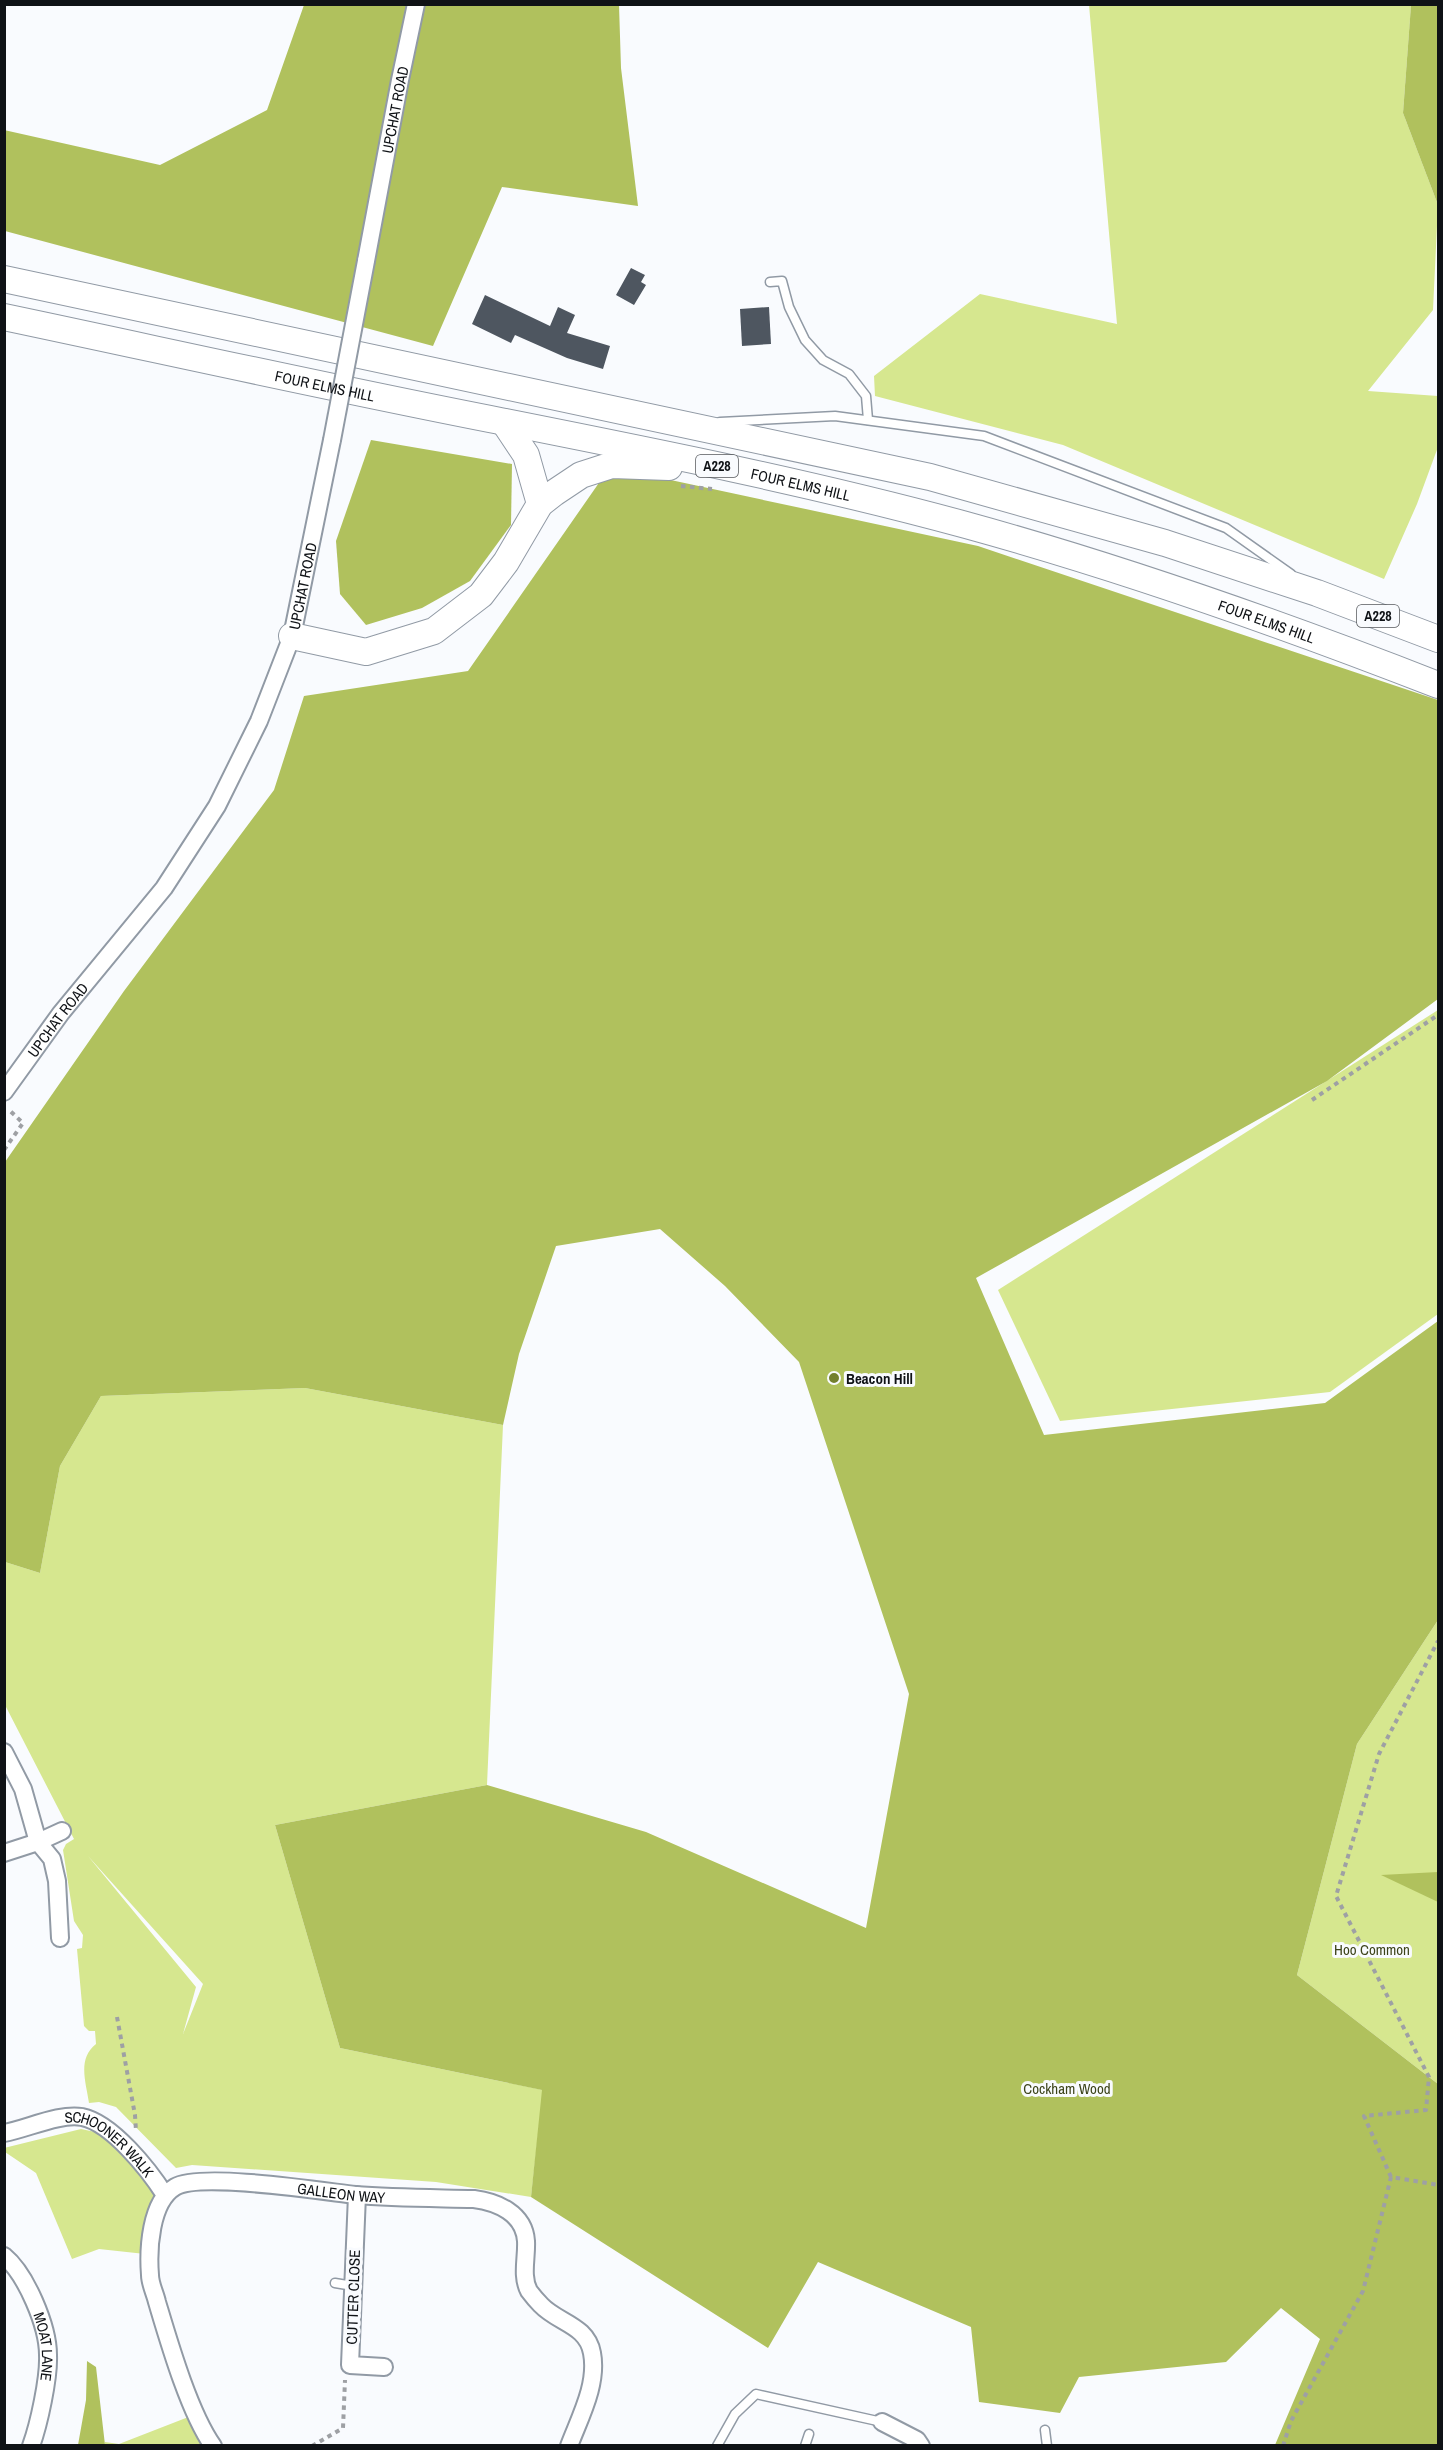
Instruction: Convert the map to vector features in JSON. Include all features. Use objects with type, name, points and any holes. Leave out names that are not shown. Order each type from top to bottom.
[{"type":"main road","name":"A228","points":[[4,279],[930,477],[1165,543],[1317,593],[1438,639]]},
{"type":"main road","name":"FOUR ELMS HILL","points":[[4,317],[504,422],[579,435],[723,479],[965,525],[1079,558],[1231,608],[1438,685]]},
{"type":"main road","points":[[504,422],[526,455],[540,504]]},
{"type":"main road","points":[[292,636],[366,652],[434,632],[481,595],[506,562],[540,504],[581,475],[612,465],[723,479]]},
{"type":"street","name":"UPCHAT ROAD","points":[[4,1092],[61,1013],[164,888],[218,806],[259,722],[292,636],[416,4]]},
{"type":"street","points":[[4,1752],[23,1789],[38,1842],[52,1859],[57,1881],[60,1938]]},
{"type":"street","points":[[4,1852],[38,1842],[62,1831]]},
{"type":"street","name":"SCHOONER WALK","points":[[4,2133],[62,2119],[81,2117],[98,2123],[148,2170],[165,2195]]},
{"type":"street","name":"GALLEON WAY","points":[[165,2195],[184,2183],[201,2181],[357,2195],[492,2201],[507,2209],[519,2220],[526,2239],[524,2262],[528,2290],[543,2307],[575,2327],[589,2340],[593,2356],[592,2382],[570,2445]]},
{"type":"street","points":[[165,2195],[158,2206],[151,2233],[150,2276],[165,2329],[192,2403],[213,2445]]},
{"type":"street","name":"CUTTER CLOSE","points":[[357,2195],[350,2365],[384,2367]]},
{"type":"street","name":"MOAT LANE","points":[[4,2256],[13,2263],[26,2283],[44,2331],[48,2355],[45,2383],[31,2445]]},
{"type":"street","points":[[882,2422],[921,2445]]},
{"type":"lane","points":[[770,282],[782,281],[789,307],[805,340],[823,360],[849,374],[866,396],[867,420]]},
{"type":"lane","points":[[686,423],[835,416],[984,436],[1226,528],[1317,593]]},
{"type":"lane","points":[[335,2283],[353,2286]]},
{"type":"lane","points":[[717,2445],[735,2414],[756,2394],[882,2422]]},
{"type":"lane","points":[[1045,2430],[1047,2445]]},
{"type":"lane","points":[[805,2445],[809,2434]]},
{"type":"path","points":[[670,486],[723,479]]},
{"type":"path","points":[[1312,1100],[1438,1015]]},
{"type":"path","points":[[4,1106],[23,1123],[4,1150]]},
{"type":"path","points":[[1282,2445],[1291,2421],[1363,2291],[1391,2177],[1364,2116],[1426,2110],[1429,2077],[1336,1896],[1379,1754],[1438,1641]]},
{"type":"path","points":[[117,2017],[135,2115],[136,2131],[126,2148]]},
{"type":"path","points":[[1391,2177],[1438,2185]]},
{"type":"path","points":[[312,2445],[343,2428],[345,2380],[350,2365]]},
{"type":"green space","points":[[304,5],[619,5],[621,68],[638,206],[502,187],[433,346],[5,231],[4,130],[160,165],[267,110]]},
{"type":"green space","points":[[1089,5],[1411,5],[1403,113],[1438,205],[1433,310],[1368,391],[1438,396],[1438,447],[1417,504],[1384,579],[1063,445],[875,396],[874,376],[980,294],[1117,324]]},
{"type":"green space","points":[[1411,5],[1438,5],[1438,205],[1403,113]]},
{"type":"green space","points":[[371,440],[512,464],[511,525],[470,581],[422,608],[366,625],[340,594],[336,541]]},
{"type":"green space","name":"Cockham Wood","points":[[610,467],[978,546],[1438,700],[1438,999],[1327,1081],[976,1278],[1044,1435],[1325,1403],[1438,1321],[1438,1620],[1357,1744],[1297,1975],[1438,2084],[1438,2445],[1275,2445],[1320,2339],[1281,2308],[1226,2362],[1079,2377],[1060,2413],[979,2402],[971,2327],[818,2262],[768,2348],[531,2197],[542,2090],[340,2048],[275,1825],[487,1785],[646,1832],[866,1928],[909,1694],[799,1362],[725,1286],[660,1229],[556,1246],[519,1354],[503,1425],[305,1388],[101,1396],[60,1466],[40,1573],[5,1562],[5,1162],[124,991],[274,790],[304,696],[468,671]]},
{"type":"green space","points":[[1438,1010],[1438,1314],[1330,1392],[1060,1421],[998,1290]]},
{"type":"green space","points":[[305,1388],[503,1425],[487,1785],[275,1825],[340,2048],[543,2090],[531,2197],[436,2182],[192,2165],[176,2168],[116,2107],[99,2102],[89,2103],[84,2071],[86,2057],[96,2044],[95,2031],[89,2031],[84,2026],[77,1949],[82,1948],[83,1935],[74,1921],[63,1850],[66,1844],[74,1839],[5,1705],[5,1562],[40,1573],[60,1466],[101,1396]],"holes":[[[88,1856],[203,1984],[183,2034],[196,1987]]]},
{"type":"green space","name":"Hoo Common","points":[[1438,1620],[1438,2084],[1297,1975],[1357,1744]]},
{"type":"green space","points":[[1438,1872],[1438,1902],[1381,1875]]},
{"type":"green space","points":[[81,2129],[100,2133],[152,2187],[154,2194],[144,2226],[145,2254],[99,2249],[72,2259],[36,2173],[5,2152],[4,2148]]},
{"type":"green space","points":[[87,2361],[96,2367],[105,2445],[78,2445],[86,2400]]},
{"type":"green space","points":[[191,2416],[204,2444],[202,2446],[105,2446],[105,2442],[119,2444]]},
{"type":"building","points":[[631,268],[645,275],[641,282],[646,285],[634,305],[616,295]]},
{"type":"building","points":[[485,295],[550,326],[558,307],[575,315],[567,333],[610,346],[603,369],[567,358],[515,335],[511,343],[472,324]]},
{"type":"building","points":[[769,307],[771,344],[742,346],[740,309]]},
{"type":"place","name":"Beacon Hill","points":[[834,1378]]}]
